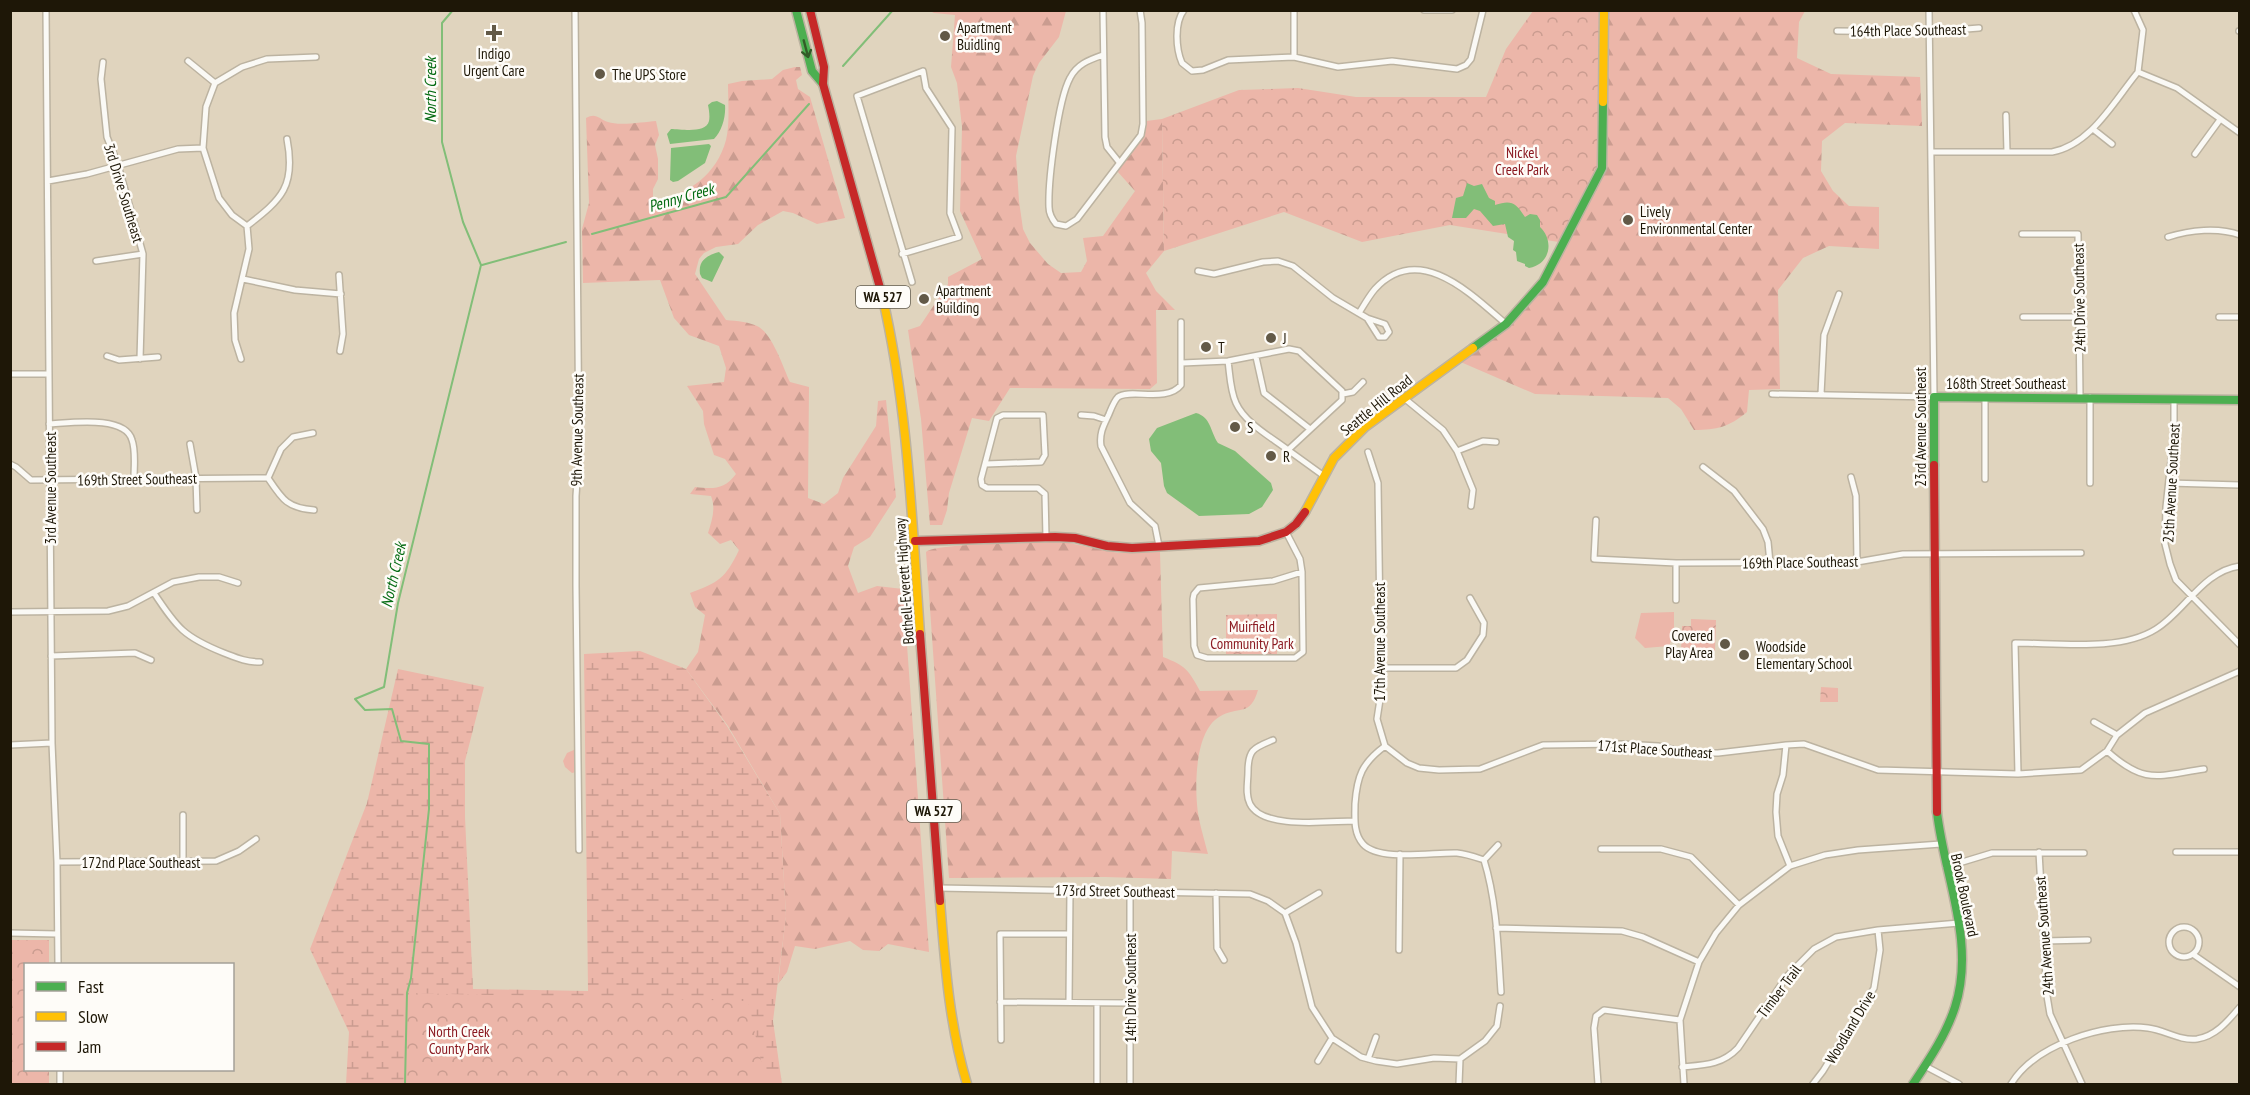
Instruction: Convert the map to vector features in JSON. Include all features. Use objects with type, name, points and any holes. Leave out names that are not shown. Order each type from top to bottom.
[{"type":"street","name":"3rd Avenue Southeast","points":[[46,10],[50,613],[58,963]]},
{"type":"street","name":"9th Avenue Southeast","points":[[575,10],[579,452],[576,496],[576,586],[579,850]]},
{"type":"street","name":"Bothell-Everett Highway","points":[[796,10],[812,71],[823,84]]},
{"type":"street","name":"Bothell-Everett Highway","points":[[810,10],[824,67],[823,84],[891,333],[905,424],[947,994],[951,1027],[967,1084]]},
{"type":"street","points":[[815,10],[815,29]]},
{"type":"street","points":[[1103,10],[1105,137],[1107,147],[1119,162]]},
{"type":"street","points":[[1103,55],[1079,66],[1070,79],[1062,103],[1048,209],[1056,224],[1066,225],[1073,222],[1141,135],[1143,124],[1140,10]]},
{"type":"street","points":[[1184,10],[1178,24],[1180,58],[1186,68],[1192,71],[1203,70],[1228,60],[1294,57],[1338,67],[1392,61],[1457,69],[1466,65],[1471,59],[1483,10]]},
{"type":"street","points":[[1294,10],[1294,57]]},
{"type":"street","points":[[1424,10],[1452,10]]},
{"type":"street","name":"Seattle Hill Road","points":[[915,541],[1046,537],[1075,538],[1107,546],[1132,548],[1259,541],[1286,532],[1305,512],[1334,458],[1365,427],[1506,324],[1544,282],[1602,168],[1604,10]]},
{"type":"street","name":"23rd Avenue Southeast","points":[[1929,10],[1936,816],[1941,844]]},
{"type":"street","points":[[1930,152],[2052,152],[2065,150],[2077,143],[2093,129],[2138,72],[2143,30],[2134,10]]},
{"type":"street","name":"164th Place Southeast","points":[[1837,31],[1929,32],[1979,28]]},
{"type":"street","points":[[241,359],[235,340],[234,321],[235,304],[249,249],[247,226],[232,215],[219,198],[203,148],[206,107],[215,83],[242,66],[267,60],[316,57]]},
{"type":"street","points":[[189,61],[215,83]]},
{"type":"street","name":"3rd Drive Southeast","points":[[102,62],[101,79],[107,137],[118,165],[142,254],[140,359]]},
{"type":"street","points":[[902,254],[959,237],[950,213],[952,128],[926,88],[923,71],[857,96],[902,254],[912,282]]},
{"type":"street","points":[[2138,72],[2177,88],[2219,121],[2240,133]]},
{"type":"street","points":[[2006,115],[2007,152]]},
{"type":"street","points":[[2195,154],[2219,121]]},
{"type":"street","points":[[2093,129],[2112,144]]},
{"type":"street","points":[[247,226],[273,206],[286,189],[291,166],[287,139]]},
{"type":"street","points":[[48,181],[87,174],[178,148],[203,148]]},
{"type":"street","points":[[2168,237],[2186,231],[2231,232],[2240,235]]},
{"type":"street","name":"24th Drive Southeast","points":[[2022,234],[2078,234],[2080,397]]},
{"type":"street","points":[[96,261],[142,254]]},
{"type":"street","points":[[1198,271],[1214,274],[1263,262],[1278,261],[1293,266],[1332,298],[1367,318]]},
{"type":"street","points":[[1359,313],[1374,290],[1384,281],[1397,273],[1424,270],[1459,284],[1506,324]]},
{"type":"street","points":[[339,275],[343,334],[340,351]]},
{"type":"street","points":[[243,279],[295,290],[342,294]]},
{"type":"street","points":[[1821,394],[1824,335],[1839,294]]},
{"type":"street","points":[[2023,317],[2079,317]]},
{"type":"street","points":[[2219,317],[2240,317]]},
{"type":"street","points":[[1159,546],[1155,526],[1130,503],[1101,446],[1101,434],[1120,396],[1156,394],[1179,388],[1182,382],[1181,322]]},
{"type":"street","points":[[1182,363],[1228,362],[1295,350],[1339,386],[1343,394],[1342,400],[1288,450]]},
{"type":"street","points":[[107,356],[119,360],[158,357]]},
{"type":"street","points":[[1256,357],[1264,393],[1310,429]]},
{"type":"street","points":[[1228,362],[1233,395],[1246,418],[1324,476]]},
{"type":"street","points":[[10,374],[49,374]]},
{"type":"street","points":[[1343,394],[1353,392],[1363,382]]},
{"type":"street","name":"168th Street Southeast","points":[[1772,394],[2240,400]]},
{"type":"street","points":[[1985,397],[1985,479]]},
{"type":"street","points":[[2090,397],[2090,483]]},
{"type":"street","points":[[1404,398],[1443,430],[1457,451],[1473,490],[1471,506]]},
{"type":"street","name":"25th Avenue Southeast","points":[[2175,399],[2165,544],[2176,580],[2240,645]]},
{"type":"street","points":[[986,464],[1041,462],[1045,455],[1043,416],[1003,415],[998,417],[981,479],[982,486],[987,488],[1038,488],[1044,494],[1046,537]]},
{"type":"street","points":[[1081,415],[1106,420]]},
{"type":"street","points":[[49,424],[110,423],[123,427],[132,440],[134,478]]},
{"type":"street","points":[[313,433],[293,437],[280,448],[268,478],[287,502],[297,509],[314,510]]},
{"type":"street","points":[[1457,451],[1483,441],[1496,442]]},
{"type":"street","points":[[190,444],[196,478],[196,510]]},
{"type":"street","name":"17th Avenue Southeast","points":[[1368,452],[1378,483],[1381,693],[1377,718],[1385,746]]},
{"type":"street","name":"169th Street Southeast","points":[[10,464],[31,480],[268,478]]},
{"type":"street","points":[[1703,467],[1734,491],[1763,529],[1768,542],[1770,563]]},
{"type":"street","points":[[1851,477],[1856,496],[1857,562]]},
{"type":"street","points":[[2169,483],[2240,485]]},
{"type":"street","name":"169th Place Southeast","points":[[1596,520],[1594,559],[1676,563],[1857,562],[1903,554],[2081,553]]},
{"type":"street","points":[[1286,532],[1300,559],[1302,572],[1304,648],[1300,656],[1295,658],[1208,658],[1197,655],[1194,646],[1193,599],[1196,590],[1208,585],[1273,582],[1302,572]]},
{"type":"street","points":[[1676,563],[1676,600]]},
{"type":"street","points":[[2018,774],[2015,643],[2116,644],[2135,639],[2157,629],[2215,574],[2230,567],[2240,566]]},
{"type":"street","points":[[10,612],[108,611],[128,606],[173,582],[199,577],[219,577],[237,583]]},
{"type":"street","points":[[154,593],[172,622],[184,634],[247,662],[260,662]]},
{"type":"street","points":[[1381,668],[1456,668],[1467,660],[1483,636],[1484,623],[1470,598]]},
{"type":"street","points":[[51,656],[135,653],[151,660]]},
{"type":"street","points":[[2204,769],[2157,776],[2146,775],[2136,773],[2124,766],[2107,751],[2117,735],[2145,713],[2240,671]]},
{"type":"street","points":[[2094,722],[2117,735]]},
{"type":"street","points":[[1274,740],[1256,747],[1248,756],[1247,794],[1256,812],[1275,821],[1354,821]]},
{"type":"street","points":[[10,745],[52,743]]},
{"type":"street","name":"171st Place Southeast","points":[[1385,746],[1419,768],[1439,770],[1480,768],[1543,745],[1623,744],[1658,746],[1689,753],[1718,753],[1804,744],[1878,770],[2018,774],[2081,770],[2107,751]]},
{"type":"street","points":[[1786,745],[1776,812],[1778,836],[1790,866]]},
{"type":"street","points":[[1385,746],[1372,756],[1360,773],[1356,787],[1354,821],[1357,834],[1363,844],[1372,850],[1400,854],[1455,853],[1468,854],[1484,860]]},
{"type":"street","points":[[183,815],[183,862]]},
{"type":"street","name":"172nd Place Southeast","points":[[57,862],[216,861],[239,851],[255,838]]},
{"type":"street","points":[[1684,1084],[1680,1020],[1699,962],[1716,933],[1738,905],[1790,866],[1825,855],[1858,850],[1941,844]]},
{"type":"street","name":"Brook Boulevard","points":[[1913,1084],[1950,1019],[1958,994],[1962,946],[1941,844]]},
{"type":"street","points":[[1484,860],[1498,845]]},
{"type":"street","points":[[1601,849],[1662,849],[1691,857],[1738,905]]},
{"type":"street","name":"24th Avenue Southeast","points":[[2039,852],[2050,1014],[2082,1084]]},
{"type":"street","points":[[2176,852],[2240,852]]},
{"type":"street","points":[[1946,867],[1992,854],[2084,853]]},
{"type":"street","points":[[1399,950],[1400,854]]},
{"type":"street","points":[[1484,860],[1496,928],[1501,992]]},
{"type":"street","name":"173rd Street Southeast","points":[[939,888],[1250,894],[1268,901],[1285,914]]},
{"type":"street","points":[[1069,1002],[1070,891]]},
{"type":"street","name":"14th Drive Southeast","points":[[1130,1084],[1131,891]]},
{"type":"street","points":[[1216,893],[1216,948],[1224,960]]},
{"type":"street","points":[[1319,893],[1285,914],[1296,943],[1312,1007],[1332,1038],[1368,1059],[1397,1064],[1434,1058],[1460,1059],[1485,1041],[1497,1026],[1500,1006]]},
{"type":"street","name":"Timber Trail","points":[[1682,1067],[1716,1064],[1730,1056],[1738,1048],[1787,976],[1814,949],[1836,937],[1878,930],[1959,923]]},
{"type":"street","points":[[2187,927],[2195,932],[2198,946],[2194,955],[2183,958],[2172,951],[2170,939],[2176,929],[2187,927]]},
{"type":"street","points":[[1496,928],[1623,931],[1643,937],[1699,962]]},
{"type":"street","name":"Woodland Drive","points":[[1813,1084],[1874,988],[1880,950],[1878,930]]},
{"type":"street","points":[[10,933],[57,934]]},
{"type":"street","points":[[1001,1041],[1000,934],[1069,934]]},
{"type":"street","points":[[2044,941],[2088,940]]},
{"type":"street","points":[[2194,955],[2240,987]]},
{"type":"street","points":[[1000,1002],[1130,1003]]},
{"type":"street","points":[[1097,1003],[1097,1084]]},
{"type":"street","points":[[2011,1084],[2034,1059],[2062,1044],[2107,1028],[2131,1026],[2151,1028],[2179,1038],[2195,1039],[2210,1035],[2224,1025],[2240,1006]]},
{"type":"street","points":[[1598,1084],[1594,1028],[1596,1016],[1604,1010],[1680,1020]]},
{"type":"street","points":[[1368,1059],[1376,1037]]},
{"type":"street","points":[[1318,1061],[1332,1038]]},
{"type":"street","points":[[1459,1084],[1460,1059]]},
{"type":"street","points":[[1925,1066],[1959,1084]]},
{"type":"green space","points":[[930,11],[1066,11],[1059,37],[1039,63],[1033,76],[1016,156],[1023,229],[1030,243],[1048,264],[1061,273],[1081,272],[1087,261],[1083,238],[1103,236],[1135,191],[1117,171],[1141,141],[1146,121],[1162,119],[1164,251],[1146,273],[1156,291],[1175,310],[1156,310],[1157,383],[1150,389],[1010,388],[989,421],[972,418],[949,493],[942,525],[930,525],[921,419],[908,330],[920,326],[948,284],[948,277],[982,259],[960,211],[962,127],[957,83],[951,67],[955,15]]},
{"type":"green space","name":"Nickel Creek Park","points":[[1533,11],[1604,11],[1602,168],[1565,243],[1450,225],[1362,242],[1284,212],[1164,251],[1162,119],[1239,90],[1298,88],[1356,97],[1486,97],[1506,49]]},
{"type":"green space","points":[[1604,11],[1805,11],[1799,22],[1797,58],[1831,74],[1920,77],[1922,126],[1845,123],[1822,141],[1821,171],[1833,191],[1849,206],[1879,207],[1879,249],[1829,246],[1803,258],[1778,290],[1780,389],[1749,390],[1747,412],[1722,427],[1694,430],[1681,409],[1668,398],[1535,394],[1456,360],[1506,324],[1543,282],[1565,243]]},
{"type":"green space","points":[[800,67],[802,75],[796,80],[798,89],[810,97],[845,218],[817,224],[783,211],[758,225],[738,244],[716,247],[704,253],[699,259],[695,274],[726,320],[748,323],[764,331],[773,344],[790,382],[809,387],[808,498],[824,504],[838,493],[843,478],[876,426],[878,401],[886,400],[896,497],[870,537],[854,547],[848,566],[858,593],[877,586],[903,589],[929,952],[888,944],[879,951],[863,950],[850,941],[815,949],[795,946],[787,972],[778,984],[786,915],[780,814],[728,726],[686,669],[698,652],[705,615],[695,607],[690,593],[720,578],[730,567],[739,550],[731,540],[720,544],[708,533],[713,510],[711,496],[690,494],[695,487],[722,486],[736,474],[725,459],[714,455],[704,424],[703,411],[687,386],[724,382],[726,368],[719,346],[689,335],[674,318],[660,280],[583,283],[582,229],[589,203],[586,118],[595,116],[618,124],[656,121],[659,135],[655,145],[658,179],[653,189],[653,198],[656,201],[690,188],[700,181],[716,163],[726,140],[728,84],[772,79],[783,70]]},
{"type":"green space","points":[[1069,543],[1118,553],[1160,552],[1163,657],[1186,669],[1200,691],[1258,690],[1255,699],[1247,708],[1219,717],[1206,733],[1201,744],[1196,794],[1208,854],[1172,851],[1171,879],[949,878],[926,552],[964,545]]},
{"type":"green space","points":[[1674,612],[1674,633],[1669,646],[1645,648],[1635,638],[1641,613]]},
{"type":"green space","name":"Muirfield Community Park","points":[[1277,614],[1277,654],[1226,654],[1226,615]]},
{"type":"green space","points":[[1691,619],[1716,620],[1715,651],[1681,651],[1682,626],[1691,626]]},
{"type":"green space","points":[[640,651],[686,669],[727,726],[780,814],[786,916],[773,1021],[782,1084],[346,1084],[349,1032],[310,949],[367,803],[398,669],[484,687],[465,761],[465,817],[473,989],[588,991],[584,654]]},
{"type":"green space","points":[[1821,687],[1838,688],[1838,702],[1820,702]]},
{"type":"green space","points":[[576,749],[576,772],[572,773],[565,767],[563,761],[567,753]]},
{"type":"green space","points":[[11,940],[49,940],[49,963],[24,963],[24,1071],[49,1071],[49,1084],[11,1084]]},
{"type":"green space","name":"North Creek County Park","points":[[407,993],[748,1001],[766,1084],[405,1084]]},
{"type":"shaded area","points":[[717,101],[725,105],[725,114],[721,128],[714,139],[670,144],[667,134],[671,129],[693,130],[707,125],[708,105]]},
{"type":"shaded area","points":[[709,144],[711,146],[705,163],[678,181],[670,180],[671,148]]},
{"type":"shaded area","points":[[1467,183],[1474,186],[1482,184],[1489,198],[1495,201],[1495,205],[1509,203],[1515,205],[1525,217],[1530,214],[1537,215],[1548,245],[1546,257],[1542,262],[1529,268],[1517,261],[1516,252],[1513,250],[1514,241],[1508,237],[1505,224],[1493,226],[1480,211],[1474,209],[1466,218],[1452,218],[1456,198],[1463,196]]},
{"type":"shaded area","points":[[719,252],[724,257],[712,282],[702,278],[700,269],[702,262]]},
{"type":"shaded area","points":[[1196,413],[1205,418],[1218,443],[1235,451],[1271,483],[1273,490],[1262,507],[1249,514],[1199,516],[1167,493],[1161,463],[1151,451],[1149,439],[1157,428]]},
{"type":"waterway","name":"North Creek","points":[[405,1084],[407,993],[411,978],[429,809],[429,744],[401,741],[392,709],[365,710],[355,699],[384,687],[398,603],[481,265],[463,222],[442,142],[442,23],[453,10]]},
{"type":"waterway","name":"Penny Creek","points":[[843,66],[893,10]]},
{"type":"waterway","name":"Penny Creek","points":[[592,234],[726,197],[809,104]]},
{"type":"waterway","name":"Penny Creek","points":[[482,265],[566,242]]},
{"type":"traffic: fast","points":[[796,10],[812,71],[823,84]]},
{"type":"traffic: fast","points":[[1473,348],[1506,324],[1543,282],[1602,168],[1603,102]]},
{"type":"traffic: fast","points":[[1934,465],[1934,397],[2240,400]]},
{"type":"traffic: fast","points":[[1913,1084],[1947,1027],[1961,983],[1960,934],[1937,812]]},
{"type":"traffic: slow","points":[[1603,102],[1604,10]]},
{"type":"traffic: slow","points":[[882,295],[891,337],[903,421],[920,634]]},
{"type":"traffic: slow","points":[[1305,512],[1334,458],[1365,427],[1473,348]]},
{"type":"traffic: slow","points":[[940,901],[952,1016],[967,1084]]},
{"type":"traffic: jam","points":[[810,10],[824,67],[823,84],[882,295]]},
{"type":"traffic: jam","points":[[1934,465],[1937,812]]},
{"type":"traffic: jam","points":[[915,541],[1055,537],[1075,538],[1107,546],[1132,548],[1259,541],[1286,532],[1305,512]]},
{"type":"traffic: jam","points":[[920,634],[940,901]]},
{"type":"place","name":"Indigo Urgent Care","points":[[494,33]]},
{"type":"place","name":"Apartment Buidling","points":[[945,36]]},
{"type":"place","name":"The UPS Store","points":[[600,74]]},
{"type":"place","name":"Lively Environmental Center","points":[[1628,220]]},
{"type":"place","name":"Apartment Building","points":[[924,299]]},
{"type":"place","name":"J","points":[[1271,338]]},
{"type":"place","name":"T","points":[[1206,347]]},
{"type":"place","name":"S","points":[[1235,427]]},
{"type":"place","name":"R","points":[[1271,456]]},
{"type":"place","name":"Covered Play Area","points":[[1725,644]]},
{"type":"place","name":"Woodside Elementary School","points":[[1744,655]]}]
